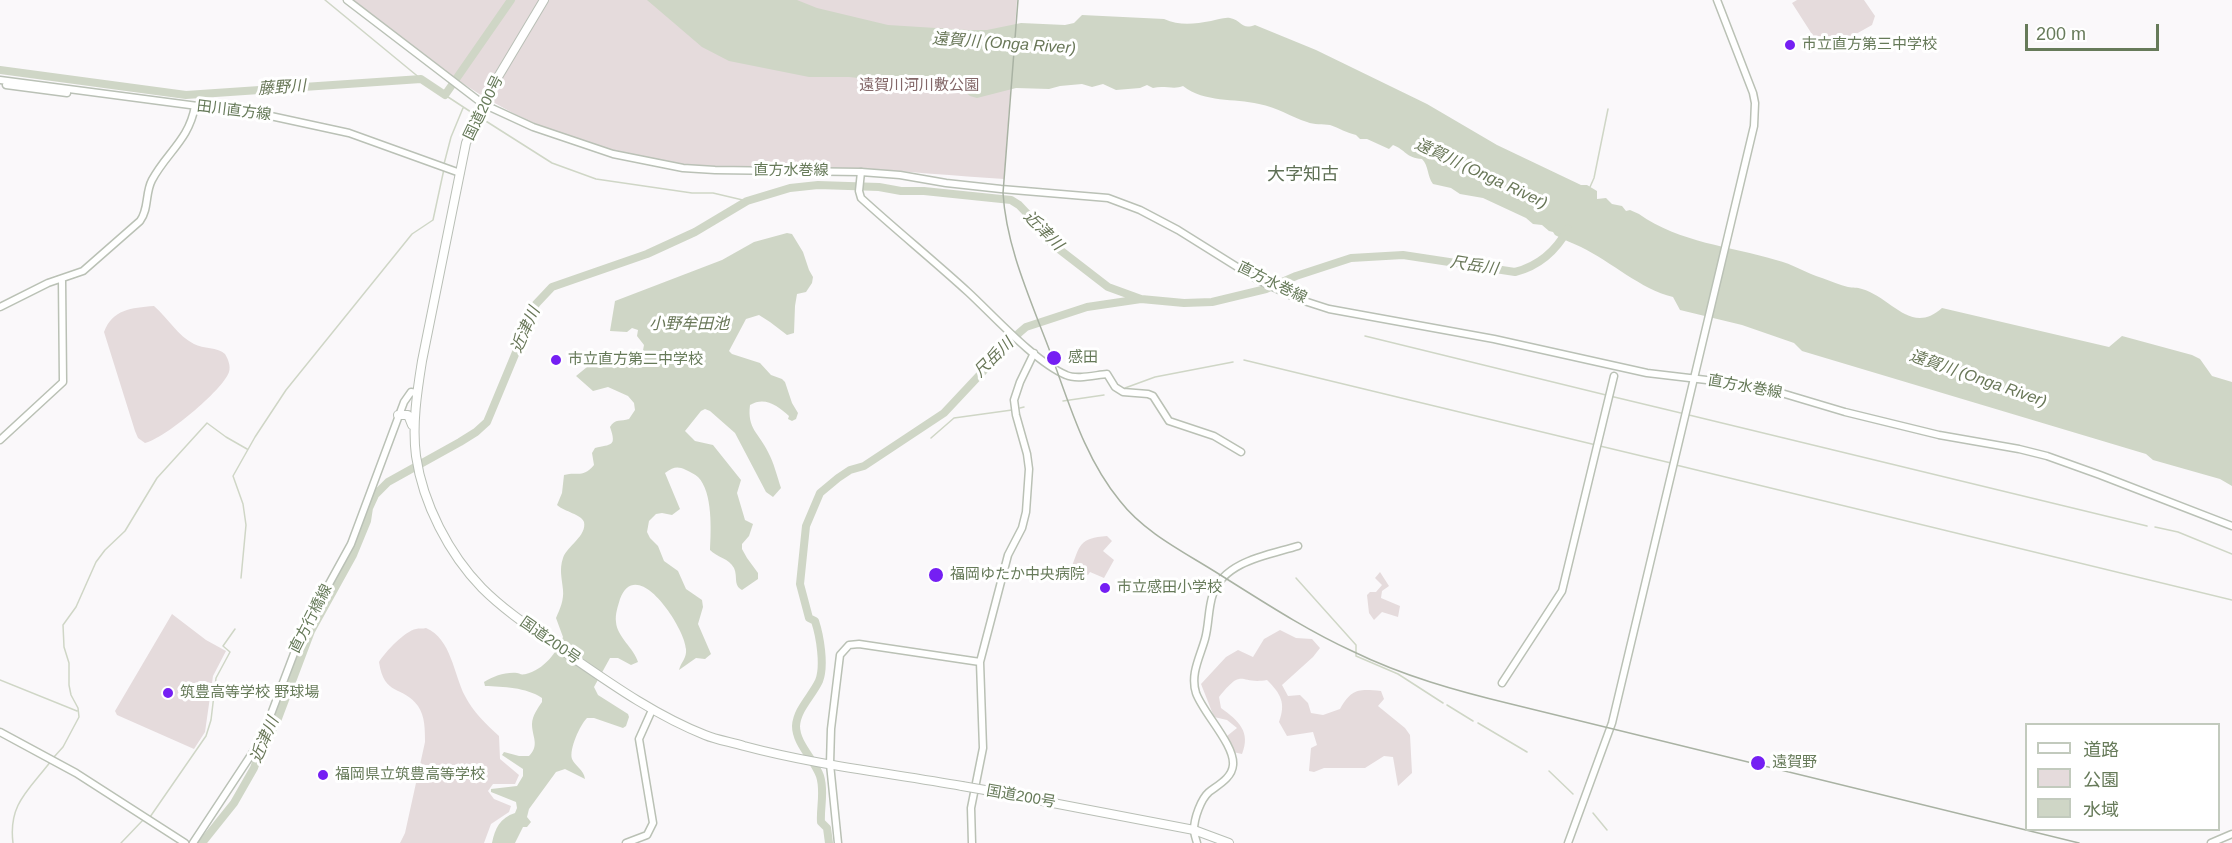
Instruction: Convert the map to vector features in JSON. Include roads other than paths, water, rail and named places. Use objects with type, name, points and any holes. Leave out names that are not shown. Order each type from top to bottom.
[{"type":"highway","name":"国道200号","points":[[544,0],[484,100],[466,143],[417,393],[415,432],[419,471],[438,522],[460,563],[496,600],[607,682],[652,710],[706,736],[777,755],[985,790],[1194,830],[1229,843]]},
{"type":"highway","points":[[398,415],[404,414],[410,418],[415,432]]},
{"type":"street","name":"直方水巻線","points":[[347,0],[498,112],[552,134],[613,154],[657,164],[715,170],[861,171],[946,183],[1108,198],[1140,210],[1178,230],[1258,280],[1298,299],[1329,309],[1494,339],[1647,373],[1695,376],[1778,392],[1871,419],[2047,456],[2232,526]]},
{"type":"street","points":[[1568,843],[1612,723],[1752,134],[1755,117],[1753,93],[1717,0]]},
{"type":"street","name":"田川直方線","points":[[0,82],[265,118],[326,131],[460,175]]},
{"type":"street","points":[[0,307],[48,283],[83,271],[140,221],[144,216],[151,181],[186,134],[195,108]]},
{"type":"street","points":[[861,171],[859,191],[861,198],[1034,353],[1066,375],[1107,374],[1115,387],[1123,393],[1151,395],[1169,421],[1214,436],[1240,452]]},
{"type":"street","points":[[0,440],[63,382],[63,279]]},
{"type":"street","points":[[972,843],[972,804],[983,748],[980,662],[1008,555],[1022,528],[1026,512],[1029,469],[1014,400],[1034,353]]},
{"type":"street","points":[[1502,683],[1562,591],[1614,376]]},
{"type":"street","name":"直方行橋線","points":[[193,843],[265,730],[296,645],[351,544],[398,415],[408,395],[411,392],[417,393]]},
{"type":"street","points":[[1197,843],[1194,830],[1202,801],[1232,772],[1234,764],[1231,752],[1196,694],[1194,681],[1195,667],[1207,632],[1212,595],[1217,585],[1240,565],[1258,557],[1298,546]]},
{"type":"street","points":[[838,843],[830,764],[831,729],[839,661],[843,650],[849,645],[859,644],[980,662]]},
{"type":"street","points":[[626,843],[647,835],[653,823],[639,739],[652,710]]},
{"type":"street","points":[[0,732],[76,773],[185,843]]},
{"type":"street","points":[[2211,843],[2232,834]]},
{"type":"water","name":"遠賀川 (Onga River)","points":[[647,0],[797,0],[817,8],[888,25],[968,30],[987,30],[1021,23],[1065,25],[1074,23],[1082,15],[1164,19],[1187,24],[1228,18],[1244,26],[1255,25],[1316,50],[1427,104],[1497,145],[1581,185],[1587,185],[1597,191],[1597,199],[1606,198],[1612,204],[1622,206],[1626,211],[1630,210],[1688,238],[1759,255],[1848,287],[1862,289],[1911,316],[1921,318],[1931,316],[1942,308],[2109,347],[2122,336],[2192,355],[2200,359],[2212,376],[2232,382],[2232,486],[2220,479],[2153,460],[2146,454],[1802,351],[1794,343],[1742,325],[1680,310],[1673,297],[1638,282],[1592,253],[1555,235],[1542,225],[1533,224],[1526,218],[1483,198],[1460,194],[1451,188],[1433,184],[1422,159],[1413,157],[1393,145],[1389,149],[1330,125],[1310,123],[1266,105],[1210,98],[1183,86],[1153,88],[1147,85],[1140,88],[1116,90],[1103,84],[1092,87],[1082,84],[1049,89],[1016,88],[977,98],[970,96],[959,86],[933,81],[920,80],[907,83],[849,77],[809,77],[729,61],[702,47]]},
{"type":"water","name":"小野牟田池","points":[[787,233],[792,234],[803,252],[813,277],[806,292],[797,294],[794,333],[787,335],[759,315],[746,319],[729,351],[760,363],[771,375],[782,379],[798,413],[796,419],[792,421],[788,419],[789,416],[785,412],[771,403],[756,402],[750,405],[750,420],[770,456],[781,488],[773,497],[766,492],[735,433],[710,411],[705,409],[701,411],[685,431],[695,441],[713,445],[741,480],[737,493],[745,520],[753,524],[749,536],[742,544],[742,549],[758,573],[758,579],[742,590],[738,586],[732,565],[710,550],[709,502],[698,477],[678,468],[665,473],[680,509],[672,515],[656,514],[649,521],[647,532],[658,546],[664,561],[678,571],[686,589],[702,600],[703,607],[698,624],[711,654],[705,659],[696,658],[679,670],[686,655],[686,649],[678,626],[659,599],[648,590],[637,585],[628,587],[620,599],[616,622],[619,633],[638,662],[631,665],[618,658],[610,658],[594,687],[598,695],[628,714],[626,726],[623,728],[594,718],[587,718],[576,737],[571,755],[585,779],[565,769],[556,772],[529,809],[527,817],[531,822],[527,827],[523,827],[515,843],[492,843],[499,824],[515,813],[517,808],[516,802],[491,792],[491,789],[517,786],[523,776],[523,769],[502,755],[504,752],[529,756],[532,752],[535,744],[532,721],[542,698],[522,690],[485,686],[484,682],[504,674],[532,672],[549,660],[560,643],[563,637],[556,618],[563,597],[562,562],[565,554],[583,532],[584,527],[584,522],[580,517],[557,505],[562,493],[564,475],[583,473],[590,469],[594,465],[592,453],[595,448],[609,445],[613,441],[610,427],[612,424],[629,419],[635,410],[634,403],[628,396],[608,387],[593,391],[576,376],[598,358],[608,365],[617,358],[636,365],[641,361],[644,345],[637,336],[638,330],[632,328],[627,332],[610,331],[615,301],[722,260],[754,242]]},
{"type":"waterway","points":[[325,0],[421,79]]},
{"type":"waterway","name":"藤野川","points":[[0,70],[186,95],[421,79],[445,95],[511,0]]},
{"type":"waterway","points":[[445,95],[474,114]]},
{"type":"waterway","points":[[444,164],[451,137],[463,108]]},
{"type":"waterway","points":[[1590,187],[1594,178],[1608,109]]},
{"type":"waterway","points":[[481,118],[552,163],[596,179],[692,193],[713,193],[747,201]]},
{"type":"waterway","points":[[241,578],[246,525],[243,504],[233,476],[286,390],[412,234],[433,220],[444,169]]},
{"type":"waterway","name":"近津川","points":[[202,843],[234,803],[254,768],[277,721],[311,631],[353,555],[375,495],[388,482],[460,442],[487,422],[536,304],[552,287],[647,254],[695,232],[747,201],[790,188],[818,185],[879,187],[901,191],[924,191],[1011,200],[1038,225],[1051,243],[1108,287],[1141,299]]},
{"type":"waterway","name":"尺岳川","points":[[829,843],[827,828],[821,822],[820,776],[799,739],[796,726],[802,708],[819,681],[822,667],[817,627],[815,621],[809,618],[800,584],[806,526],[820,493],[838,478],[850,470],[864,466],[944,413],[1026,327],[1087,307],[1141,299],[1184,303],[1212,302],[1266,289],[1296,276],[1351,258],[1403,255],[1515,272],[1532,266],[1546,257],[1568,229]]},
{"type":"waterway","points":[[1365,336],[1606,395]]},
{"type":"waterway","points":[[1244,360],[1596,445]]},
{"type":"waterway","points":[[1125,388],[1155,377],[1233,362]]},
{"type":"waterway","points":[[1063,401],[1104,395]]},
{"type":"waterway","points":[[1610,396],[1685,414]]},
{"type":"waterway","points":[[1020,408],[1024,407]]},
{"type":"waterway","points":[[931,438],[954,418],[1012,410]]},
{"type":"waterway","points":[[1689,415],[2147,526]]},
{"type":"waterway","points":[[54,757],[63,747],[79,717],[69,685],[69,663],[64,647],[63,625],[76,607],[96,562],[125,531],[157,478],[207,423],[247,449]]},
{"type":"waterway","points":[[1600,446],[1671,463]]},
{"type":"waterway","points":[[1676,465],[2232,600]]},
{"type":"waterway","points":[[2155,527],[2178,532],[2232,554]]},
{"type":"waterway","points":[[1296,578],[1356,645],[1356,656],[1398,674],[1443,703]]},
{"type":"waterway","points":[[150,817],[206,736],[211,720],[216,678],[230,652],[223,646],[235,629]]},
{"type":"waterway","points":[[0,680],[77,711]]},
{"type":"waterway","points":[[1447,705],[1473,721]]},
{"type":"waterway","points":[[1478,723],[1527,752]]},
{"type":"waterway","points":[[13,843],[12,829],[17,808],[28,789],[51,761]]},
{"type":"waterway","points":[[1549,771],[1573,794]]},
{"type":"waterway","points":[[1593,813],[1607,830]]},
{"type":"waterway","points":[[121,843],[143,820]]},
{"type":"tram line","points":[[1018,0],[1003,193],[1008,231],[1025,287],[1085,444],[1107,483],[1140,522],[1177,548],[1317,633],[1371,660],[1410,675],[1491,699],[2025,830]]},
{"type":"tram line","points":[[2030,831],[2079,843]]},
{"type":"place","name":"市立直方第三中学校","points":[[1790,45]]},
{"type":"place","name":"感田","points":[[1054,358]]},
{"type":"place","name":"市立直方第二中学校","points":[[556,360]]},
{"type":"place","name":"福岡ゆたか中央病院","points":[[936,575]]},
{"type":"place","name":"市立感田小学校","points":[[1105,588]]},
{"type":"place","name":"筑豊高等学校 野球場","points":[[168,693]]},
{"type":"place","name":"遠賀野","points":[[1758,763]]},
{"type":"place","name":"福岡県立筑豊高等学校","points":[[323,775]]},
{"type":"district","name":"大字知古","points":[[1303,175]]},
{"type":"park label","name":"遠賀川河川敷公園","points":[[919,86]]}]
